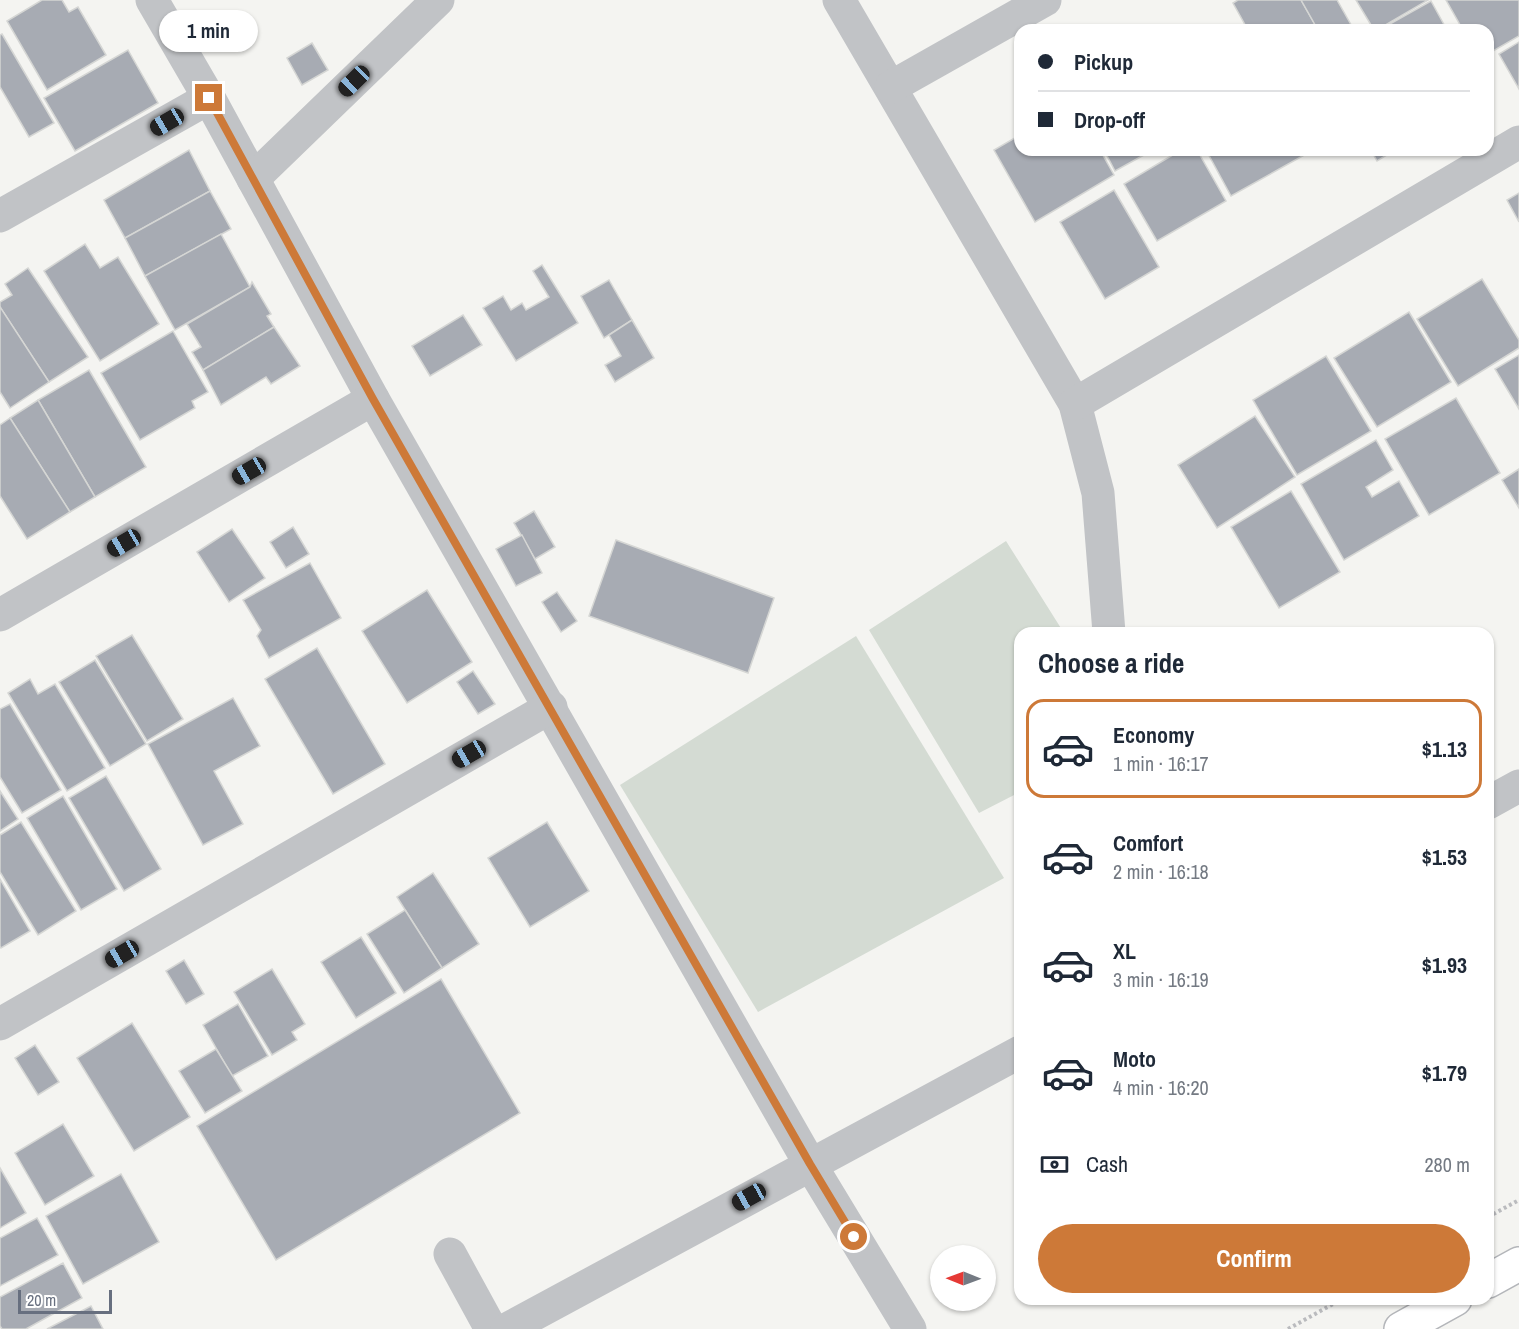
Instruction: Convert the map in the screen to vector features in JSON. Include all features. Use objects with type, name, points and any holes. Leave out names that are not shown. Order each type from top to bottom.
[{"type":"main road","points":[[1401,1329],[1444,1305]]},
{"type":"street","points":[[152,0],[209,98],[373,399],[810,1164],[910,1329]]},
{"type":"street","points":[[253,179],[438,0]]},
{"type":"street","points":[[839,0],[1075,404],[1098,493],[1109,627]]},
{"type":"street","points":[[891,87],[1045,0]]},
{"type":"street","points":[[0,216],[209,98]]},
{"type":"street","points":[[1075,404],[1519,142]]},
{"type":"street","points":[[0,615],[373,399]]},
{"type":"street","points":[[0,1024],[551,707]]},
{"type":"street","points":[[1494,800],[1519,786]]},
{"type":"street","points":[[507,1329],[1014,1055]]},
{"type":"street","points":[[450,1254],[491,1329]]},
{"type":"path","points":[[1494,1214],[1519,1200]]},
{"type":"path","points":[[1288,1329],[1331,1305]]},
{"type":"shaded area","points":[[1006,541],[1060,627],[1014,627],[1014,795],[979,813],[869,630]]},
{"type":"shaded area","points":[[856,636],[1004,878],[758,1012],[620,785]]},
{"type":"building","points":[[42,0],[62,0],[69,12],[78,7],[106,55],[47,90],[7,21]]},
{"type":"building","points":[[1238,0],[1301,0],[1315,24],[1245,24],[1233,3]]},
{"type":"building","points":[[1301,0],[1337,0],[1351,24],[1315,24]]},
{"type":"building","points":[[1356,0],[1428,0],[1387,24],[1370,24]]},
{"type":"building","points":[[1446,0],[1519,0],[1519,36],[1494,51],[1494,24],[1460,24]]},
{"type":"building","points":[[1431,1],[1444,24],[1390,24]]},
{"type":"building","points":[[2,34],[54,123],[29,137],[0,87],[0,35]]},
{"type":"building","points":[[1519,42],[1519,89],[1499,54]]},
{"type":"building","points":[[312,43],[328,70],[302,85],[287,58]]},
{"type":"building","points":[[128,50],[158,103],[75,151],[44,98]]},
{"type":"building","points":[[1014,138],[1014,156],[1103,156],[1114,175],[1035,222],[994,150]]},
{"type":"building","points":[[189,150],[210,191],[125,238],[104,200]]},
{"type":"building","points":[[1107,156],[1142,156],[1115,171]]},
{"type":"building","points":[[1171,156],[1200,156],[1226,201],[1157,241],[1124,184]]},
{"type":"building","points":[[1209,156],[1303,156],[1231,196]]},
{"type":"building","points":[[1374,156],[1385,156],[1377,161]]},
{"type":"building","points":[[1114,190],[1159,267],[1105,299],[1060,222]]},
{"type":"building","points":[[210,191],[231,229],[145,276],[125,238]]},
{"type":"building","points":[[1519,193],[1519,222],[1507,200]]},
{"type":"building","points":[[221,234],[250,287],[175,330],[145,276]]},
{"type":"building","points":[[85,244],[100,268],[118,257],[159,324],[100,361],[44,271]]},
{"type":"building","points":[[542,265],[578,323],[516,361],[483,308],[503,296],[511,310],[522,303],[526,310],[549,297],[533,271]]},
{"type":"building","points":[[28,268],[88,357],[49,382],[0,307],[0,302],[12,295],[5,284]]},
{"type":"building","points":[[1482,279],[1519,340],[1519,348],[1458,386],[1417,319]]},
{"type":"building","points":[[609,280],[632,320],[604,338],[581,296]]},
{"type":"building","points":[[252,282],[271,314],[267,316],[274,327],[203,370],[192,352],[201,347],[187,324],[250,287]]},
{"type":"building","points":[[0,307],[49,382],[10,408],[0,392]]},
{"type":"building","points":[[1409,312],[1451,382],[1377,427],[1334,358]]},
{"type":"building","points":[[463,315],[482,345],[430,376],[412,346]]},
{"type":"building","points":[[632,320],[654,358],[615,382],[605,365],[621,356],[609,335]]},
{"type":"building","points":[[274,327],[300,366],[271,384],[266,377],[221,405],[203,370]]},
{"type":"building","points":[[173,331],[208,392],[192,401],[195,408],[140,440],[101,373]]},
{"type":"building","points":[[1519,355],[1519,409],[1495,369]]},
{"type":"building","points":[[1326,356],[1371,431],[1297,475],[1253,400]]},
{"type":"building","points":[[89,370],[146,467],[95,497],[38,400]]},
{"type":"building","points":[[1456,398],[1500,473],[1429,515],[1385,439]]},
{"type":"building","points":[[38,400],[95,497],[70,512],[10,418]]},
{"type":"building","points":[[1255,416],[1295,477],[1217,528],[1178,465]]},
{"type":"building","points":[[10,418],[70,512],[27,539],[0,496],[0,425]]},
{"type":"building","points":[[1376,440],[1393,470],[1366,487],[1372,497],[1399,481],[1419,516],[1344,560],[1301,484]]},
{"type":"building","points":[[1519,469],[1519,508],[1502,480]]},
{"type":"building","points":[[1291,491],[1340,572],[1279,608],[1231,527]]},
{"type":"building","points":[[534,511],[555,547],[535,559],[514,523]]},
{"type":"building","points":[[293,527],[309,554],[286,568],[270,542]]},
{"type":"building","points":[[232,529],[265,578],[229,602],[197,552]]},
{"type":"building","points":[[522,535],[542,573],[516,586],[496,549]]},
{"type":"building","points":[[616,540],[774,598],[748,673],[589,616]]},
{"type":"building","points":[[310,563],[341,618],[269,658],[257,636],[261,630],[243,600]]},
{"type":"building","points":[[427,590],[472,662],[407,703],[362,631]]},
{"type":"building","points":[[557,592],[577,621],[561,632],[542,602]]},
{"type":"building","points":[[132,635],[183,719],[147,741],[96,656]]},
{"type":"building","points":[[317,648],[385,764],[333,794],[265,679]]},
{"type":"building","points":[[95,660],[146,744],[110,766],[59,682]]},
{"type":"building","points":[[473,671],[495,704],[478,714],[457,682]]},
{"type":"building","points":[[30,679],[38,694],[55,684],[105,768],[67,791],[8,693]]},
{"type":"building","points":[[233,698],[260,746],[214,771],[243,824],[203,845],[148,744]]},
{"type":"building","points":[[10,704],[61,790],[22,813],[0,777],[0,709]]},
{"type":"building","points":[[106,776],[161,869],[124,891],[69,798]]},
{"type":"building","points":[[0,791],[18,819],[0,831]]},
{"type":"building","points":[[63,796],[117,889],[81,910],[27,818]]},
{"type":"building","points":[[21,822],[76,911],[38,935],[0,872],[0,835]]},
{"type":"building","points":[[547,822],[589,891],[530,927],[488,858]]},
{"type":"building","points":[[433,873],[479,944],[442,968],[397,897]]},
{"type":"building","points":[[0,879],[30,931],[1,948],[0,946]]},
{"type":"building","points":[[405,910],[442,968],[404,993],[367,934]]},
{"type":"building","points":[[361,937],[396,993],[356,1018],[321,962]]},
{"type":"building","points":[[184,960],[204,994],[186,1004],[166,971]]},
{"type":"building","points":[[272,969],[305,1024],[292,1032],[297,1040],[272,1055],[234,992]]},
{"type":"building","points":[[441,979],[520,1113],[276,1260],[197,1126]]},
{"type":"building","points":[[238,1004],[268,1056],[232,1076],[203,1025]]},
{"type":"building","points":[[132,1023],[190,1117],[134,1151],[77,1058]]},
{"type":"building","points":[[35,1045],[59,1082],[38,1095],[15,1058]]},
{"type":"building","points":[[216,1049],[242,1091],[205,1113],[179,1071]]},
{"type":"building","points":[[63,1124],[94,1176],[45,1205],[15,1153]]},
{"type":"building","points":[[0,1168],[26,1213],[0,1228]]},
{"type":"building","points":[[121,1174],[159,1242],[83,1284],[46,1216]]},
{"type":"building","points":[[37,1218],[58,1255],[0,1286],[0,1238]]},
{"type":"building","points":[[63,1263],[82,1298],[26,1329],[2,1329],[0,1326],[0,1297]]},
{"type":"building","points":[[91,1306],[103,1329],[47,1329]]},
{"type":"route","points":[[209,98],[373,399],[810,1164],[854,1237]]}]
